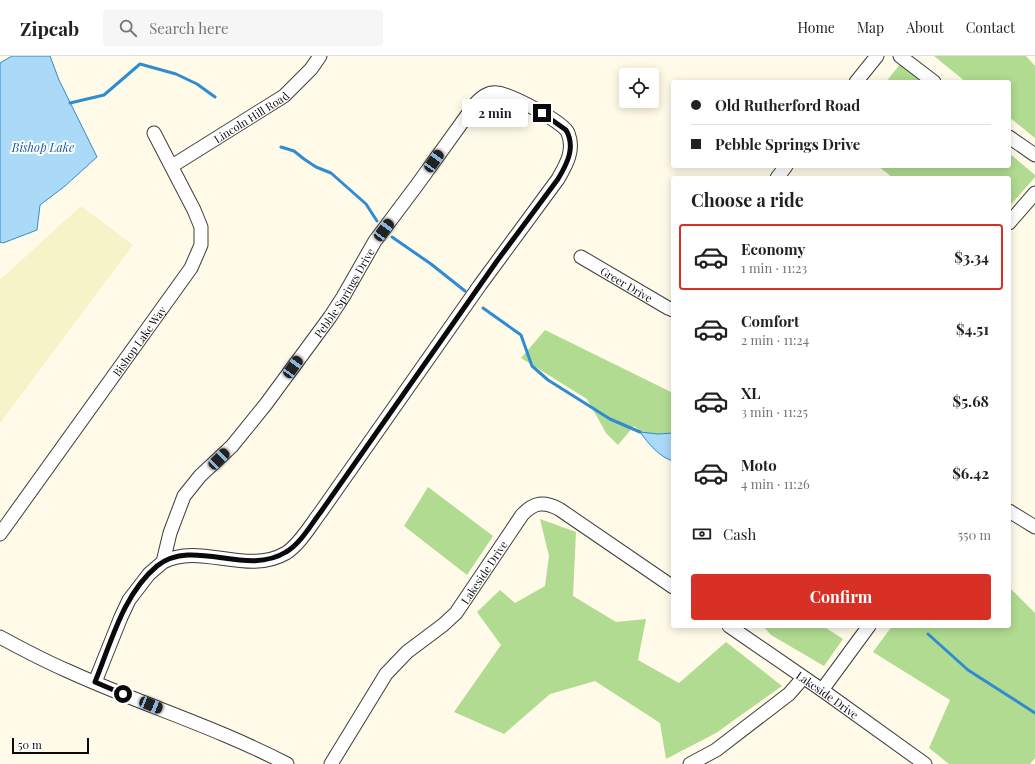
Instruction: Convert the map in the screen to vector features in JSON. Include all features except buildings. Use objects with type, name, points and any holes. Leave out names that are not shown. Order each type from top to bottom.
[{"type":"street","name":"Lincoln Hill Road","points":[[172,166],[284,96],[311,69],[320,56]]},
{"type":"street","points":[[858,80],[877,56]]},
{"type":"street","points":[[900,56],[931,80]]},
{"type":"street","name":"Pebble Springs Drive","points":[[95,682],[129,600],[149,574],[163,562],[174,557],[186,555],[256,562],[274,558],[286,552],[297,543],[320,513],[519,231],[558,179],[566,166],[571,148],[566,130],[554,121],[506,94],[488,94],[476,103],[375,241],[330,317],[266,404],[232,446],[200,476],[186,492],[180,503],[163,562]]},
{"type":"street","name":"Bishop Lake Way","points":[[0,534],[191,268],[201,245],[201,227],[194,210],[154,134]]},
{"type":"street","points":[[1011,138],[1035,155]]},
{"type":"street","points":[[778,176],[784,168]]},
{"type":"street","points":[[1011,221],[1035,193]]},
{"type":"street","name":"Greer Drive","points":[[581,258],[671,309]]},
{"type":"street","name":"Lakeside Drive","points":[[331,764],[386,674],[406,652],[443,625],[456,613],[522,515],[531,507],[541,504],[548,504],[559,509],[671,586]]},
{"type":"street","points":[[1011,512],[1035,527]]},
{"type":"street","name":"Lakeside Drive","points":[[732,628],[822,690],[925,764]]},
{"type":"street","points":[[822,690],[868,628]]},
{"type":"street","points":[[0,636],[68,672],[233,738],[287,764]]},
{"type":"street","points":[[690,764],[716,750],[783,699],[803,678]]},
{"type":"shaded area","points":[[81,206],[133,245],[0,423],[0,278],[2,278]]},
{"type":"green space","points":[[934,56],[1026,56],[1035,66],[1035,138],[1011,119],[1011,80],[964,80]]},
{"type":"green space","points":[[901,63],[922,80],[888,80]]},
{"type":"green space","points":[[1011,155],[1035,175],[1035,177],[1011,205],[1011,176],[890,176],[880,168],[1011,168]]},
{"type":"green space","points":[[545,330],[671,392],[671,455],[634,426],[618,445],[606,433],[587,399],[521,358]]},
{"type":"green space","points":[[428,487],[493,536],[467,575],[404,526]]},
{"type":"green space","points":[[540,519],[576,532],[573,596],[616,622],[646,619],[638,660],[679,683],[726,642],[782,686],[716,733],[666,759],[660,723],[595,681],[550,694],[504,734],[454,712],[501,645],[477,612],[500,590],[515,603],[545,586],[549,556]]},
{"type":"green space","points":[[1011,589],[1035,613],[1035,758],[1030,764],[949,764],[929,748],[950,700],[873,652],[891,628],[1011,628]]},
{"type":"green space","points":[[765,628],[826,628],[843,639],[824,666],[771,635]]},
{"type":"water","name":"Bishop Lake","points":[[12,56],[50,56],[59,80],[97,157],[65,186],[40,205],[37,230],[3,243],[0,242],[0,63]]},
{"type":"water","points":[[640,432],[658,434],[671,433],[671,460],[663,456],[650,445]]},
{"type":"waterway","points":[[70,103],[104,95],[140,64],[176,74],[197,84],[215,97]]},
{"type":"waterway","points":[[281,147],[294,151],[316,167],[331,173],[366,204],[377,221]]},
{"type":"waterway","points":[[392,237],[431,264],[465,291]]},
{"type":"waterway","points":[[483,308],[521,335],[532,366],[548,380],[610,419],[640,432]]},
{"type":"waterway","points":[[928,634],[968,670],[1035,713]]},
{"type":"route","points":[[123,694],[95,682],[129,600],[140,584],[158,566],[168,559],[186,555],[256,562],[268,560],[286,552],[302,538],[497,261],[566,166],[571,148],[568,134],[566,130],[542,113]]}]
